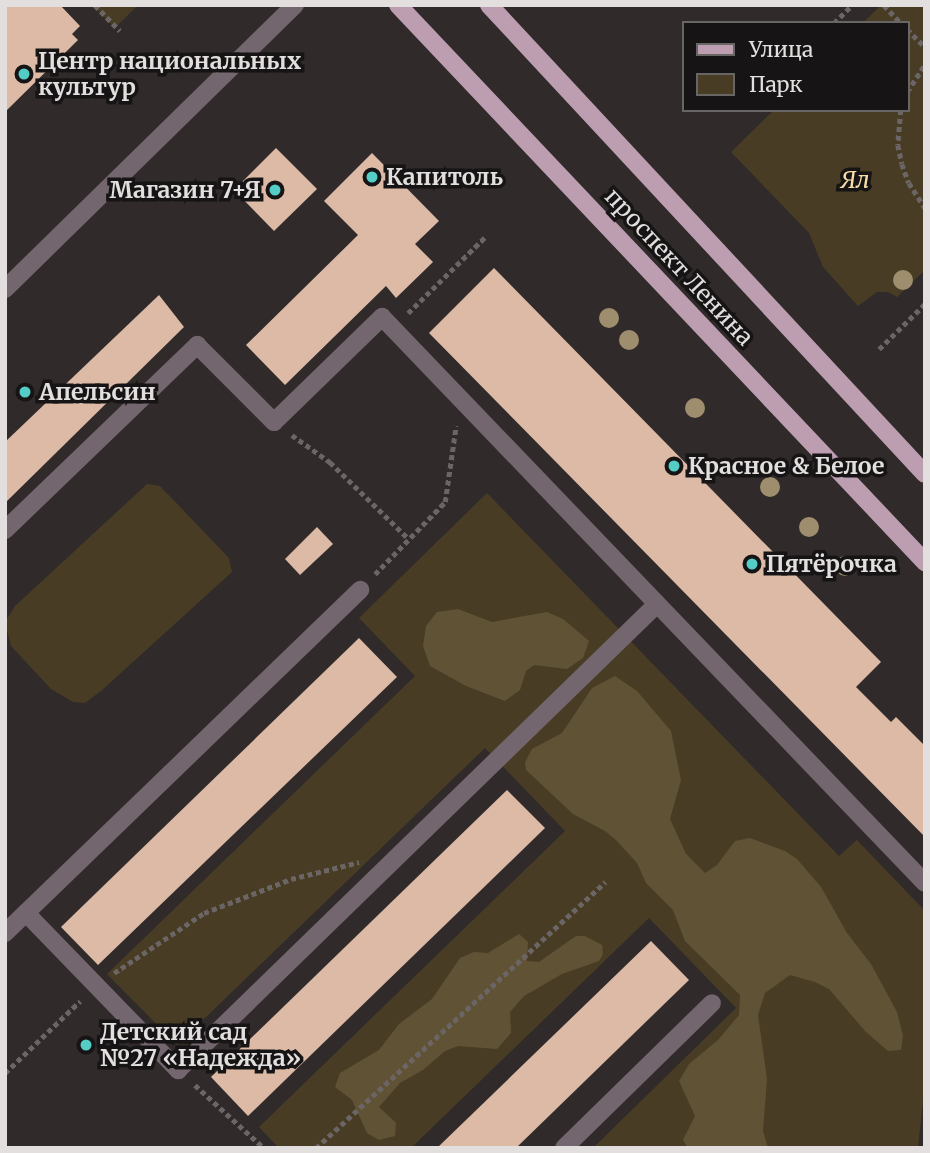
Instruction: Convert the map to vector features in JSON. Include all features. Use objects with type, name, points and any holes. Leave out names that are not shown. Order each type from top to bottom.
[{"type":"main road","name":"проспект Ленина","points":[[398,5],[925,562]]},
{"type":"main road","name":"проспект Ленина","points":[[489,5],[925,474]]},
{"type":"street","points":[[5,289],[295,5]]},
{"type":"street","points":[[5,530],[197,345],[274,422],[382,317],[925,883]]},
{"type":"street","points":[[5,933],[360,590]]},
{"type":"street","points":[[26,913],[178,1070],[657,604]]},
{"type":"street","points":[[564,1148],[712,1003]]},
{"type":"path","points":[[95,5],[120,31]]},
{"type":"path","points":[[836,21],[852,5]]},
{"type":"path","points":[[884,5],[899,21]]},
{"type":"path","points":[[909,31],[925,47]]},
{"type":"path","points":[[909,89],[925,64]]},
{"type":"path","points":[[901,112],[898,145],[902,164],[909,183],[925,208]]},
{"type":"path","points":[[393,329],[486,236]]},
{"type":"path","points":[[879,349],[925,304]]},
{"type":"path","points":[[360,590],[444,502],[460,398]]},
{"type":"path","points":[[274,422],[330,462],[409,539]]},
{"type":"path","points":[[5,1073],[96,985],[204,913],[291,879],[399,856]]},
{"type":"path","points":[[316,1148],[605,882]]},
{"type":"path","points":[[178,1070],[264,1148]]},
{"type":"green space","points":[[92,5],[138,5],[115,28]]},
{"type":"green space","name":"Ял","points":[[881,5],[925,5],[925,270],[897,297],[888,292],[877,292],[858,306],[823,267],[809,233],[731,152],[772,112],[909,112],[909,21],[865,21]]},
{"type":"green space","points":[[147,484],[160,486],[229,558],[232,572],[101,691],[85,703],[73,702],[51,689],[11,646],[5,622],[15,606]]},
{"type":"green space","points":[[487,493],[839,856],[857,840],[925,911],[925,1082],[918,1148],[593,1148],[736,1008],[649,918],[411,1148],[279,1148],[259,1127],[565,831],[485,748],[177,1045],[107,974],[415,676],[359,618]]},
{"type":"shaded area","points":[[458,609],[492,622],[547,612],[563,619],[589,641],[583,658],[567,669],[534,665],[526,671],[520,690],[505,701],[466,686],[430,666],[423,646],[426,626],[437,612]]},
{"type":"shaded area","points":[[615,676],[637,691],[671,731],[681,780],[670,819],[686,854],[705,873],[717,865],[735,841],[750,838],[785,851],[797,859],[821,887],[847,933],[871,964],[897,1012],[903,1036],[901,1050],[888,1051],[865,1031],[829,989],[815,982],[790,975],[765,993],[758,1015],[767,1079],[763,1131],[768,1148],[688,1148],[683,1140],[695,1116],[679,1081],[689,1064],[718,1040],[739,1015],[740,995],[685,941],[673,910],[646,883],[637,863],[616,840],[573,814],[526,770],[525,762],[532,749],[562,733],[592,688]]},
{"type":"shaded area","points":[[519,934],[528,942],[527,961],[539,962],[576,936],[585,936],[602,945],[603,954],[599,961],[562,974],[524,996],[510,1012],[511,1033],[497,1049],[458,1046],[445,1051],[423,1070],[400,1083],[379,1107],[396,1123],[395,1136],[379,1140],[367,1133],[352,1100],[335,1087],[340,1073],[379,1050],[399,1024],[432,999],[460,958],[474,952],[488,953]]},
{"type":"building","name":"Центр национальных культур","points":[[5,5],[60,5],[80,26],[72,34],[78,40],[5,112]]},
{"type":"building","name":"Магазин 7+Я","points":[[276,148],[317,189],[274,231],[234,190]]},
{"type":"building","points":[[372,153],[439,221],[415,244],[433,262],[396,298],[386,286],[285,385],[246,345],[358,235],[324,201]]},
{"type":"building","points":[[494,268],[881,662],[856,687],[891,722],[896,717],[925,746],[925,837],[429,333]]},
{"type":"building","points":[[159,295],[184,327],[5,503],[5,442]]},
{"type":"building","points":[[317,527],[333,544],[300,575],[285,559]]},
{"type":"building","points":[[359,638],[397,677],[98,965],[61,927]]},
{"type":"building","points":[[507,790],[545,828],[248,1116],[211,1077]]},
{"type":"building","points":[[651,941],[689,980],[516,1148],[437,1148]]},
{"type":"place","name":"Центр национальных культур","points":[[24,74]]},
{"type":"place","name":"Капитоль","points":[[372,177]]},
{"type":"place","name":"Магазин 7+Я","points":[[275,190]]},
{"type":"place","name":"Апельсин","points":[[25,392]]},
{"type":"place","name":"Красное & Белое","points":[[674,466]]},
{"type":"place","name":"Пятёрочка","points":[[752,564]]},
{"type":"place","name":"Детский сад №27 «Надежда»","points":[[86,1045]]}]
